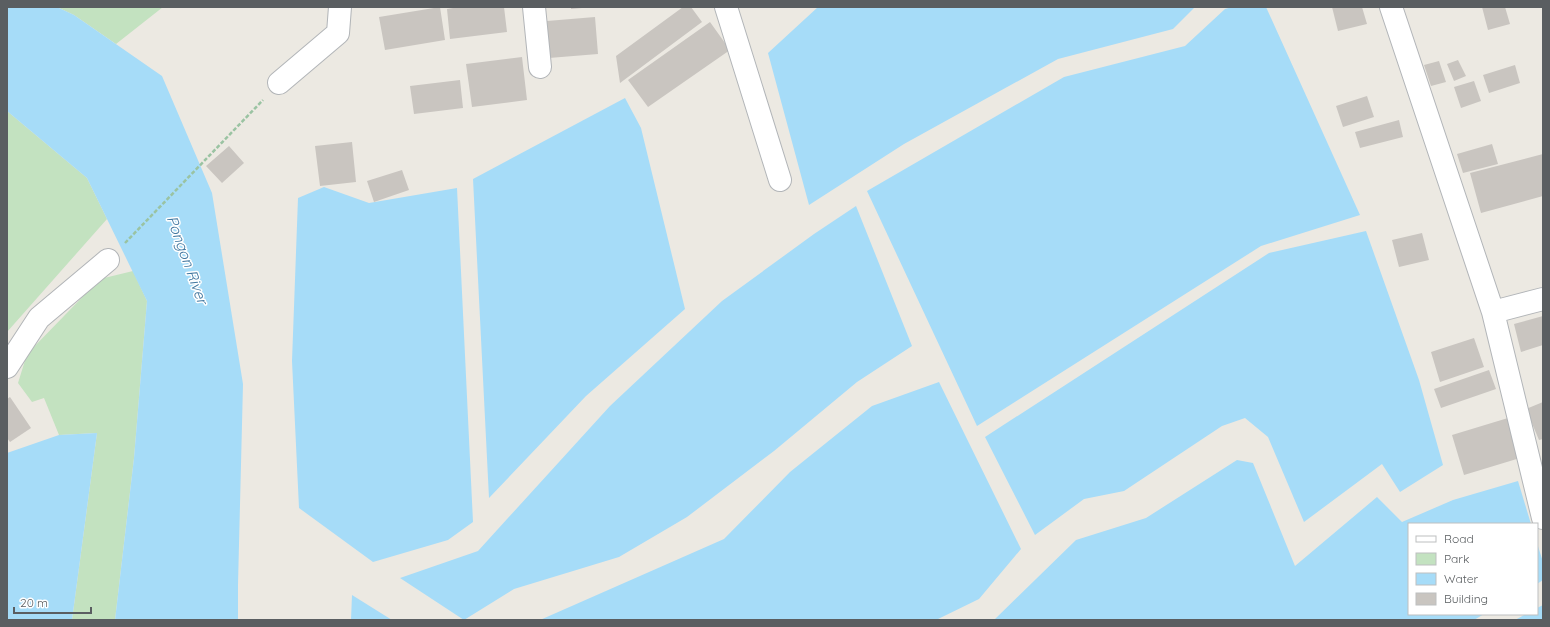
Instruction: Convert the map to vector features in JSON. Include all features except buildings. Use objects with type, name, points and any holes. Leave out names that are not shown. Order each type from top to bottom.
[{"type":"street","points":[[279,83],[338,34],[340,7]]},
{"type":"street","points":[[534,7],[540,67]]},
{"type":"street","points":[[726,7],[780,180]]},
{"type":"street","points":[[1391,7],[1493,312],[1543,518]]},
{"type":"street","points":[[7,367],[39,318],[108,260]]},
{"type":"street","points":[[1493,312],[1543,299]]},
{"type":"path","points":[[108,260],[279,83]]},
{"type":"green space","points":[[57,7],[163,7],[116,44],[74,15]]},
{"type":"green space","points":[[7,111],[87,178],[107,219],[7,332]]},
{"type":"green space","points":[[133,271],[147,301],[134,458],[115,620],[72,620],[97,433],[59,435],[44,398],[32,402],[18,383],[27,354],[100,279]]},
{"type":"water","name":"Pongon River","points":[[7,7],[57,7],[74,15],[162,76],[212,193],[243,384],[238,620],[115,620],[134,458],[147,301],[87,178],[7,111]]},
{"type":"water","points":[[818,7],[1195,7],[1173,29],[1058,59],[904,144],[809,205],[768,53]]},
{"type":"water","points":[[1232,7],[1266,7],[1360,215],[1261,246],[977,426],[867,191],[1064,77],[1185,46],[1225,9]]},
{"type":"water","points":[[625,98],[641,128],[685,309],[586,396],[489,498],[473,179]]},
{"type":"water","points":[[324,187],[369,203],[457,188],[473,522],[448,540],[373,562],[299,508],[292,361],[298,198]]},
{"type":"water","points":[[856,206],[912,346],[857,382],[774,451],[687,517],[619,557],[514,589],[464,620],[400,578],[478,551],[610,406],[722,301],[814,234]]},
{"type":"water","points":[[1366,231],[1419,380],[1443,465],[1400,492],[1382,464],[1304,522],[1268,437],[1245,418],[1222,426],[1124,491],[1084,499],[1035,535],[985,437],[1269,253]]},
{"type":"water","points":[[939,382],[1021,549],[979,599],[936,620],[540,620],[724,539],[790,472],[872,406]]},
{"type":"water","points":[[97,433],[72,620],[7,620],[7,453],[59,435]]},
{"type":"water","points":[[1237,460],[1253,463],[1295,566],[1377,497],[1402,522],[1453,500],[1518,481],[1531,523],[1408,523],[1408,615],[1482,615],[1474,620],[994,620],[1076,540],[1146,518]]},
{"type":"water","points":[[1538,546],[1543,562],[1543,580],[1538,583]]},
{"type":"water","points":[[352,595],[392,620],[351,620]]},
{"type":"water","points":[[1543,605],[1543,620],[1515,620],[1524,615],[1538,615],[1538,608]]}]
